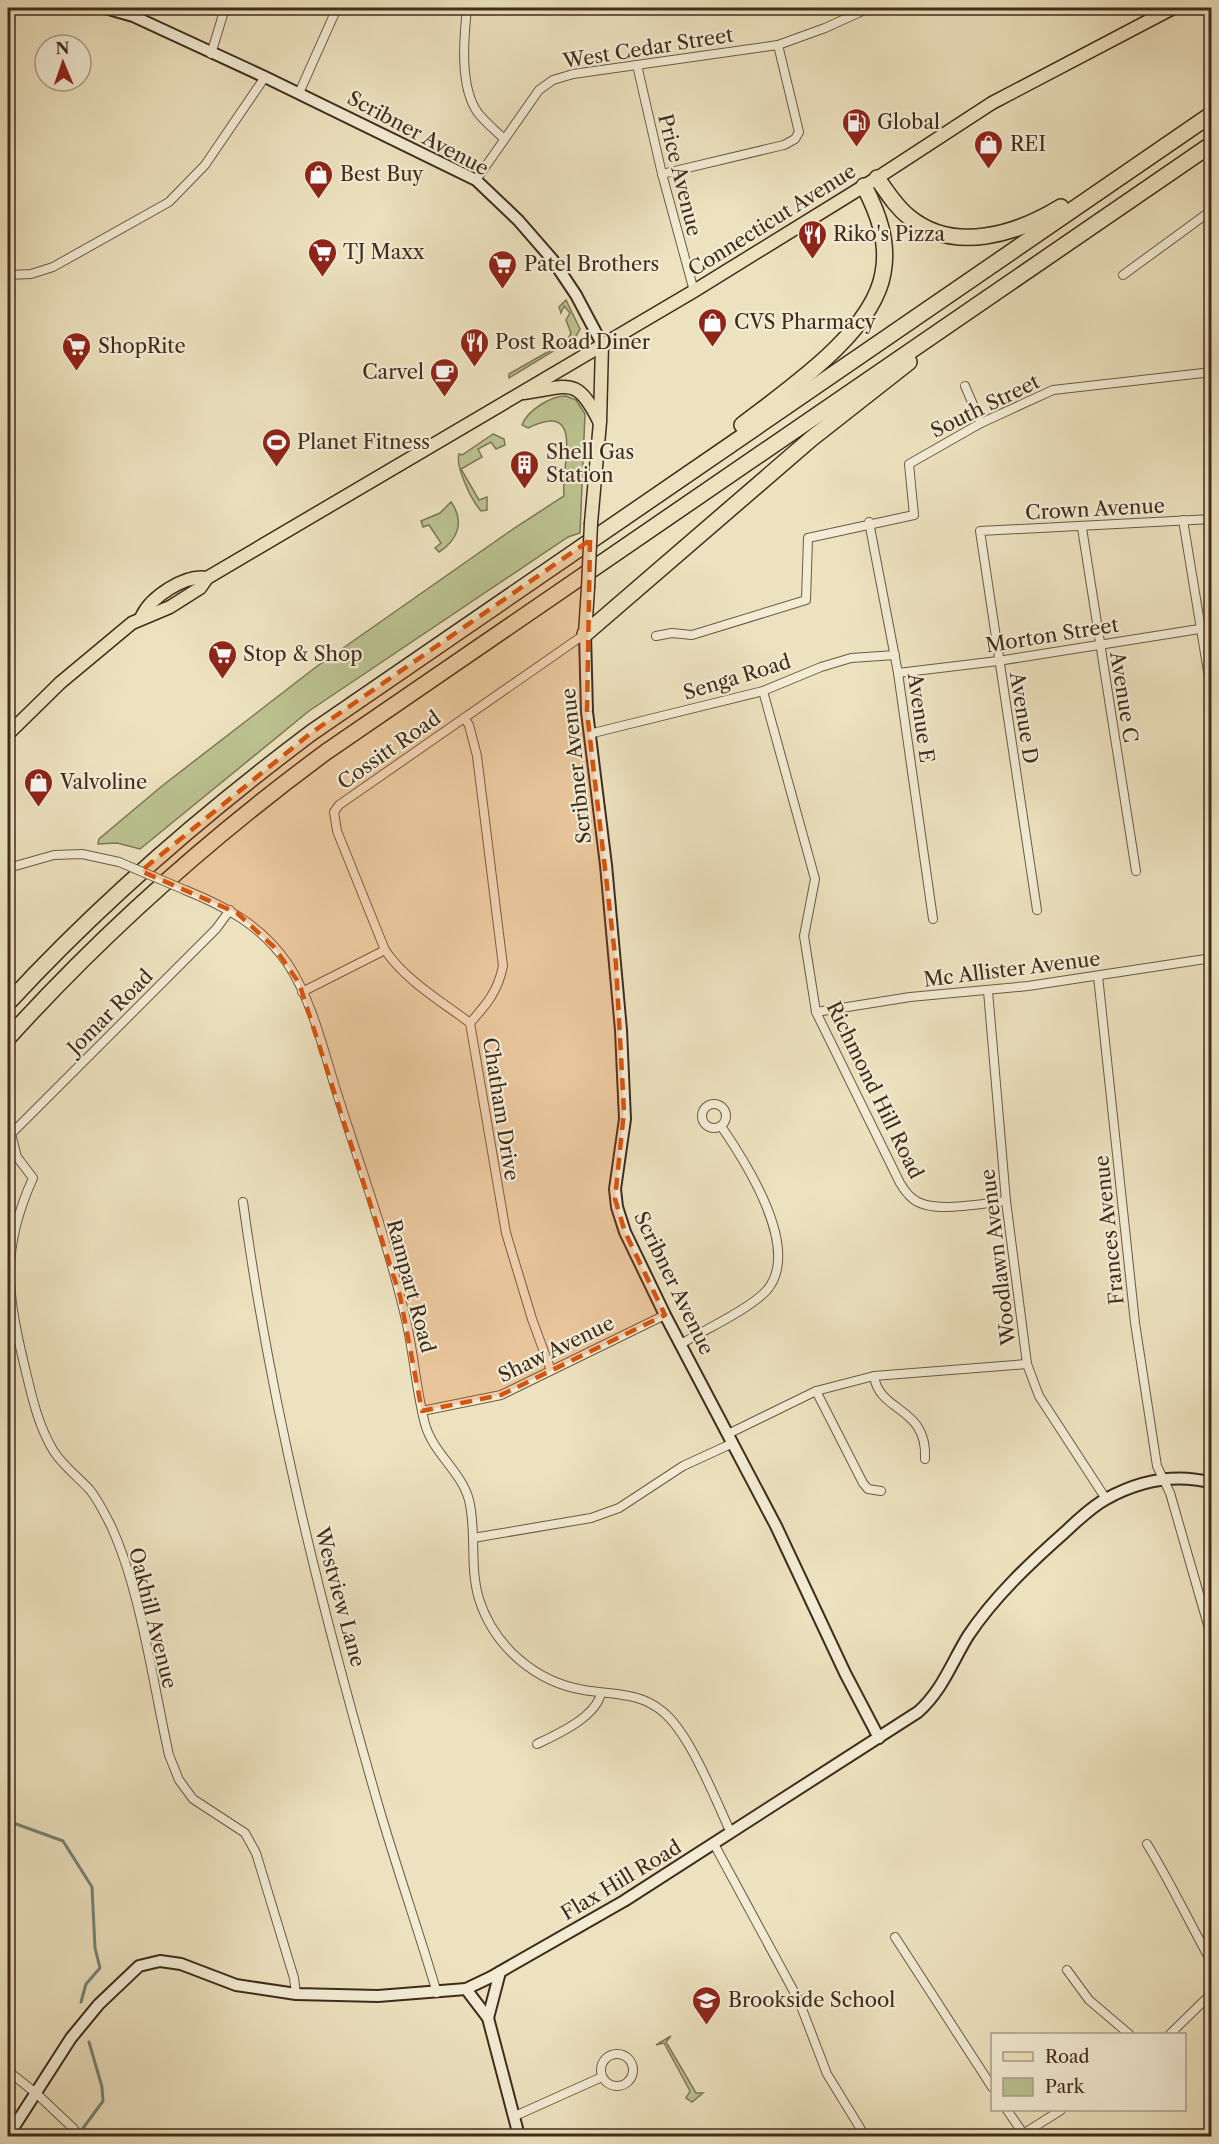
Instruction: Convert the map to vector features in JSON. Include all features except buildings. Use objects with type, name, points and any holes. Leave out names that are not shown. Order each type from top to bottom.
[{"type":"highway","points":[[871,182],[921,226],[953,237],[982,237],[1015,228],[1050,214],[1212,114]]},
{"type":"highway","points":[[8,1003],[125,886],[258,773],[355,702],[1212,114]]},
{"type":"highway","points":[[8,1038],[76,966],[147,897],[222,832],[299,772],[409,693],[1212,144]]},
{"type":"highway","points":[[641,506],[815,369],[873,303],[883,275],[884,246],[871,182]]},
{"type":"highway","points":[[585,634],[812,439],[1062,246]]},
{"type":"main road","name":"Connecticut Avenue","points":[[8,734],[96,652],[142,616],[154,600],[190,578],[207,578],[694,291],[871,182],[992,103],[1173,8]]},
{"type":"main road","name":"Scribner Avenue","points":[[585,634],[591,523],[600,422],[602,344]]},
{"type":"main road","points":[[517,394],[572,387],[586,396],[600,422]]},
{"type":"street","name":"Scribner Avenue","points":[[105,8],[133,16],[265,77],[476,180],[518,220],[552,259],[576,295],[602,344]]},
{"type":"street","points":[[211,54],[225,8]]},
{"type":"street","points":[[299,93],[337,8]]},
{"type":"street","points":[[467,8],[465,69],[471,98],[477,112],[504,139]]},
{"type":"street","name":"West Cedar Street","points":[[476,180],[533,98],[553,80],[573,74],[777,45],[825,28],[869,8]]},
{"type":"street","points":[[662,174],[784,145],[795,139],[799,132],[777,45]]},
{"type":"street","name":"Price Avenue","points":[[638,65],[662,174],[694,291]]},
{"type":"street","points":[[8,275],[31,274],[53,267],[169,202],[183,191],[205,165],[265,77]]},
{"type":"street","points":[[1123,275],[1212,210]]},
{"type":"street","name":"South Street","points":[[869,522],[914,515],[909,464],[981,423],[1053,390],[1212,372]]},
{"type":"street","points":[[965,386],[981,423]]},
{"type":"street","name":"Crown Avenue","points":[[980,531],[1082,528],[1212,519]]},
{"type":"street","points":[[1183,520],[1212,696]]},
{"type":"street","points":[[656,636],[672,633],[692,635],[806,600],[807,538],[869,522]]},
{"type":"street","name":"Avenue E","points":[[869,522],[898,673],[933,919]]},
{"type":"street","name":"Avenue C","points":[[1082,528],[1136,871]]},
{"type":"street","name":"Avenue D","points":[[980,531],[1037,910]]},
{"type":"street","name":"Morton Street","points":[[898,673],[1212,627]]},
{"type":"street","name":"Scribner Avenue","points":[[585,634],[589,734],[606,865],[621,1030],[625,1119],[615,1199],[625,1232],[665,1315],[730,1438],[879,1738]]},
{"type":"street","name":"Cossitt Road","points":[[470,1023],[393,962],[385,950],[337,831],[334,812],[339,805],[585,634]]},
{"type":"street","name":"Senga Road","points":[[589,734],[763,691],[851,658],[895,655]]},
{"type":"street","name":"Richmond Hill Road","points":[[763,691],[815,879],[804,936],[816,1012],[900,1183],[912,1199],[926,1206],[1006,1201]]},
{"type":"street","name":"Chatham Drive","points":[[464,718],[469,725],[477,756],[503,966],[499,985],[490,1001],[470,1023],[506,1233],[550,1368]]},
{"type":"street","name":"Rampart Road","points":[[8,868],[46,856],[63,854],[94,855],[119,862],[230,910],[253,925],[287,963],[317,1029],[400,1296],[422,1411],[430,1437],[465,1489],[471,1514],[474,1574],[479,1598],[489,1621],[504,1645],[524,1664],[552,1680],[572,1688],[637,1697],[655,1705],[672,1719],[731,1833]]},
{"type":"street","name":"Jomar Road","points":[[11,1134],[216,929],[230,910]]},
{"type":"street","points":[[302,992],[385,950]]},
{"type":"street","name":"Mc Allister Avenue","points":[[816,1012],[910,997],[988,991],[1212,958]]},
{"type":"street","name":"Frances Avenue","points":[[1098,976],[1135,1323],[1157,1466],[1170,1493],[1212,1639]]},
{"type":"street","name":"Woodlawn Avenue","points":[[988,991],[1006,1201],[1027,1364],[1039,1396],[1106,1499]]},
{"type":"street","points":[[681,1344],[757,1299],[768,1289],[776,1274],[779,1252],[773,1224],[744,1159],[721,1126]]},
{"type":"street","name":"Oakhill Avenue","points":[[11,1134],[17,1157],[33,1178],[19,1208],[11,1239],[8,1270],[12,1313],[34,1405],[54,1453],[91,1492],[111,1526],[131,1581],[169,1755],[179,1780],[193,1799],[245,1833],[256,1853],[294,1978],[296,1994]]},
{"type":"street","name":"Westview Lane","points":[[243,1202],[253,1280],[311,1559],[381,1812],[437,1993]]},
{"type":"street","name":"Shaw Avenue","points":[[422,1411],[501,1395],[550,1368],[665,1315]]},
{"type":"street","points":[[473,1538],[591,1518],[619,1508],[730,1438],[816,1391],[874,1376],[1027,1364]]},
{"type":"street","points":[[874,1376],[875,1384],[884,1396],[916,1422],[926,1442],[925,1459]]},
{"type":"street","points":[[816,1391],[862,1483],[868,1489],[881,1491]]},
{"type":"street","name":"Flax Hill Road","points":[[8,2136],[71,2038],[128,1974],[145,1964],[160,1961],[181,1964],[236,1985],[296,1994],[378,1996],[466,1989],[500,1972],[590,1921],[714,1844],[879,1738],[927,1704],[968,1637],[1001,1594],[1045,1550],[1106,1499],[1163,1478],[1199,1479],[1212,1483]]},
{"type":"street","points":[[537,1744],[557,1734],[586,1713],[600,1700],[602,1693]]},
{"type":"street","points":[[714,1844],[799,2001],[827,2074],[865,2136]]},
{"type":"street","points":[[1147,1844],[1178,1896],[1185,1915],[1212,1963]]},
{"type":"street","points":[[895,1937],[991,2084]]},
{"type":"street","points":[[1067,1970],[1089,2000],[1128,2033]]},
{"type":"street","points":[[488,2018],[500,1972]]},
{"type":"street","points":[[466,1989],[488,2018],[519,2136]]},
{"type":"street","points":[[1171,2033],[1212,1993]]},
{"type":"street","points":[[613,2054],[624,2055],[632,2063],[631,2079],[622,2086],[611,2085],[603,2077],[604,2061],[613,2054]]},
{"type":"street","points":[[8,2071],[37,2094],[77,2135]]},
{"type":"street","points":[[514,2116],[603,2077]]},
{"type":"street","points":[[1008,2111],[1023,2136],[1058,2111]]},
{"type":"highlighted area","points":[[590,540],[587,712],[616,964],[624,1111],[615,1199],[625,1232],[665,1315],[501,1395],[422,1411],[400,1296],[299,983],[274,947],[237,913],[141,871],[311,733]]},
{"type":"green space","points":[[566,300],[580,329],[575,338],[509,378],[509,374],[567,341],[571,333],[566,320],[570,313],[564,306],[561,313],[559,307]]},
{"type":"green space","points":[[566,396],[576,400],[585,414],[580,533],[568,537],[309,711],[140,849],[117,843],[98,844],[99,839],[162,786],[316,667],[564,496],[567,441],[564,429],[558,422],[546,421],[528,428],[522,425],[540,405]]},
{"type":"green space","points":[[493,434],[504,439],[505,445],[496,449],[491,442],[478,449],[482,457],[461,469],[479,500],[487,497],[487,510],[481,511],[469,492],[459,467],[458,460],[459,454],[462,455]]},
{"type":"green space","points":[[451,502],[458,516],[457,530],[451,542],[439,552],[435,548],[441,543],[429,525],[423,527],[421,521],[440,513]]},
{"type":"green space","points":[[671,2036],[666,2042],[696,2093],[703,2093],[692,2102],[686,2098],[690,2091],[664,2043],[656,2045]]},
{"type":"waterway","points":[[8,1821],[63,1841],[92,1887],[95,1948],[100,1968],[86,1984],[81,2002]]},
{"type":"waterway","points":[[78,2135],[103,2101],[102,2087],[89,2042]]},
{"type":"place","name":"Global","points":[[856,148]]},
{"type":"place","name":"REI","points":[[989,170]]},
{"type":"place","name":"Best Buy","points":[[319,200]]},
{"type":"place","name":"Riko's Pizza","points":[[812,260]]},
{"type":"place","name":"TJ Maxx","points":[[322,278]]},
{"type":"place","name":"Patel Brothers","points":[[503,290]]},
{"type":"place","name":"CVS Pharmacy","points":[[713,348]]},
{"type":"place","name":"Post Road Diner","points":[[474,368]]},
{"type":"place","name":"ShopRite","points":[[77,372]]},
{"type":"place","name":"Carvel","points":[[445,398]]},
{"type":"place","name":"Planet Fitness","points":[[276,468]]},
{"type":"place","name":"Shell Gas Station","points":[[525,490]]},
{"type":"place","name":"Stop & Shop","points":[[222,680]]},
{"type":"place","name":"Valvoline","points":[[39,808]]},
{"type":"place","name":"Brookside School","points":[[707,2026]]}]
